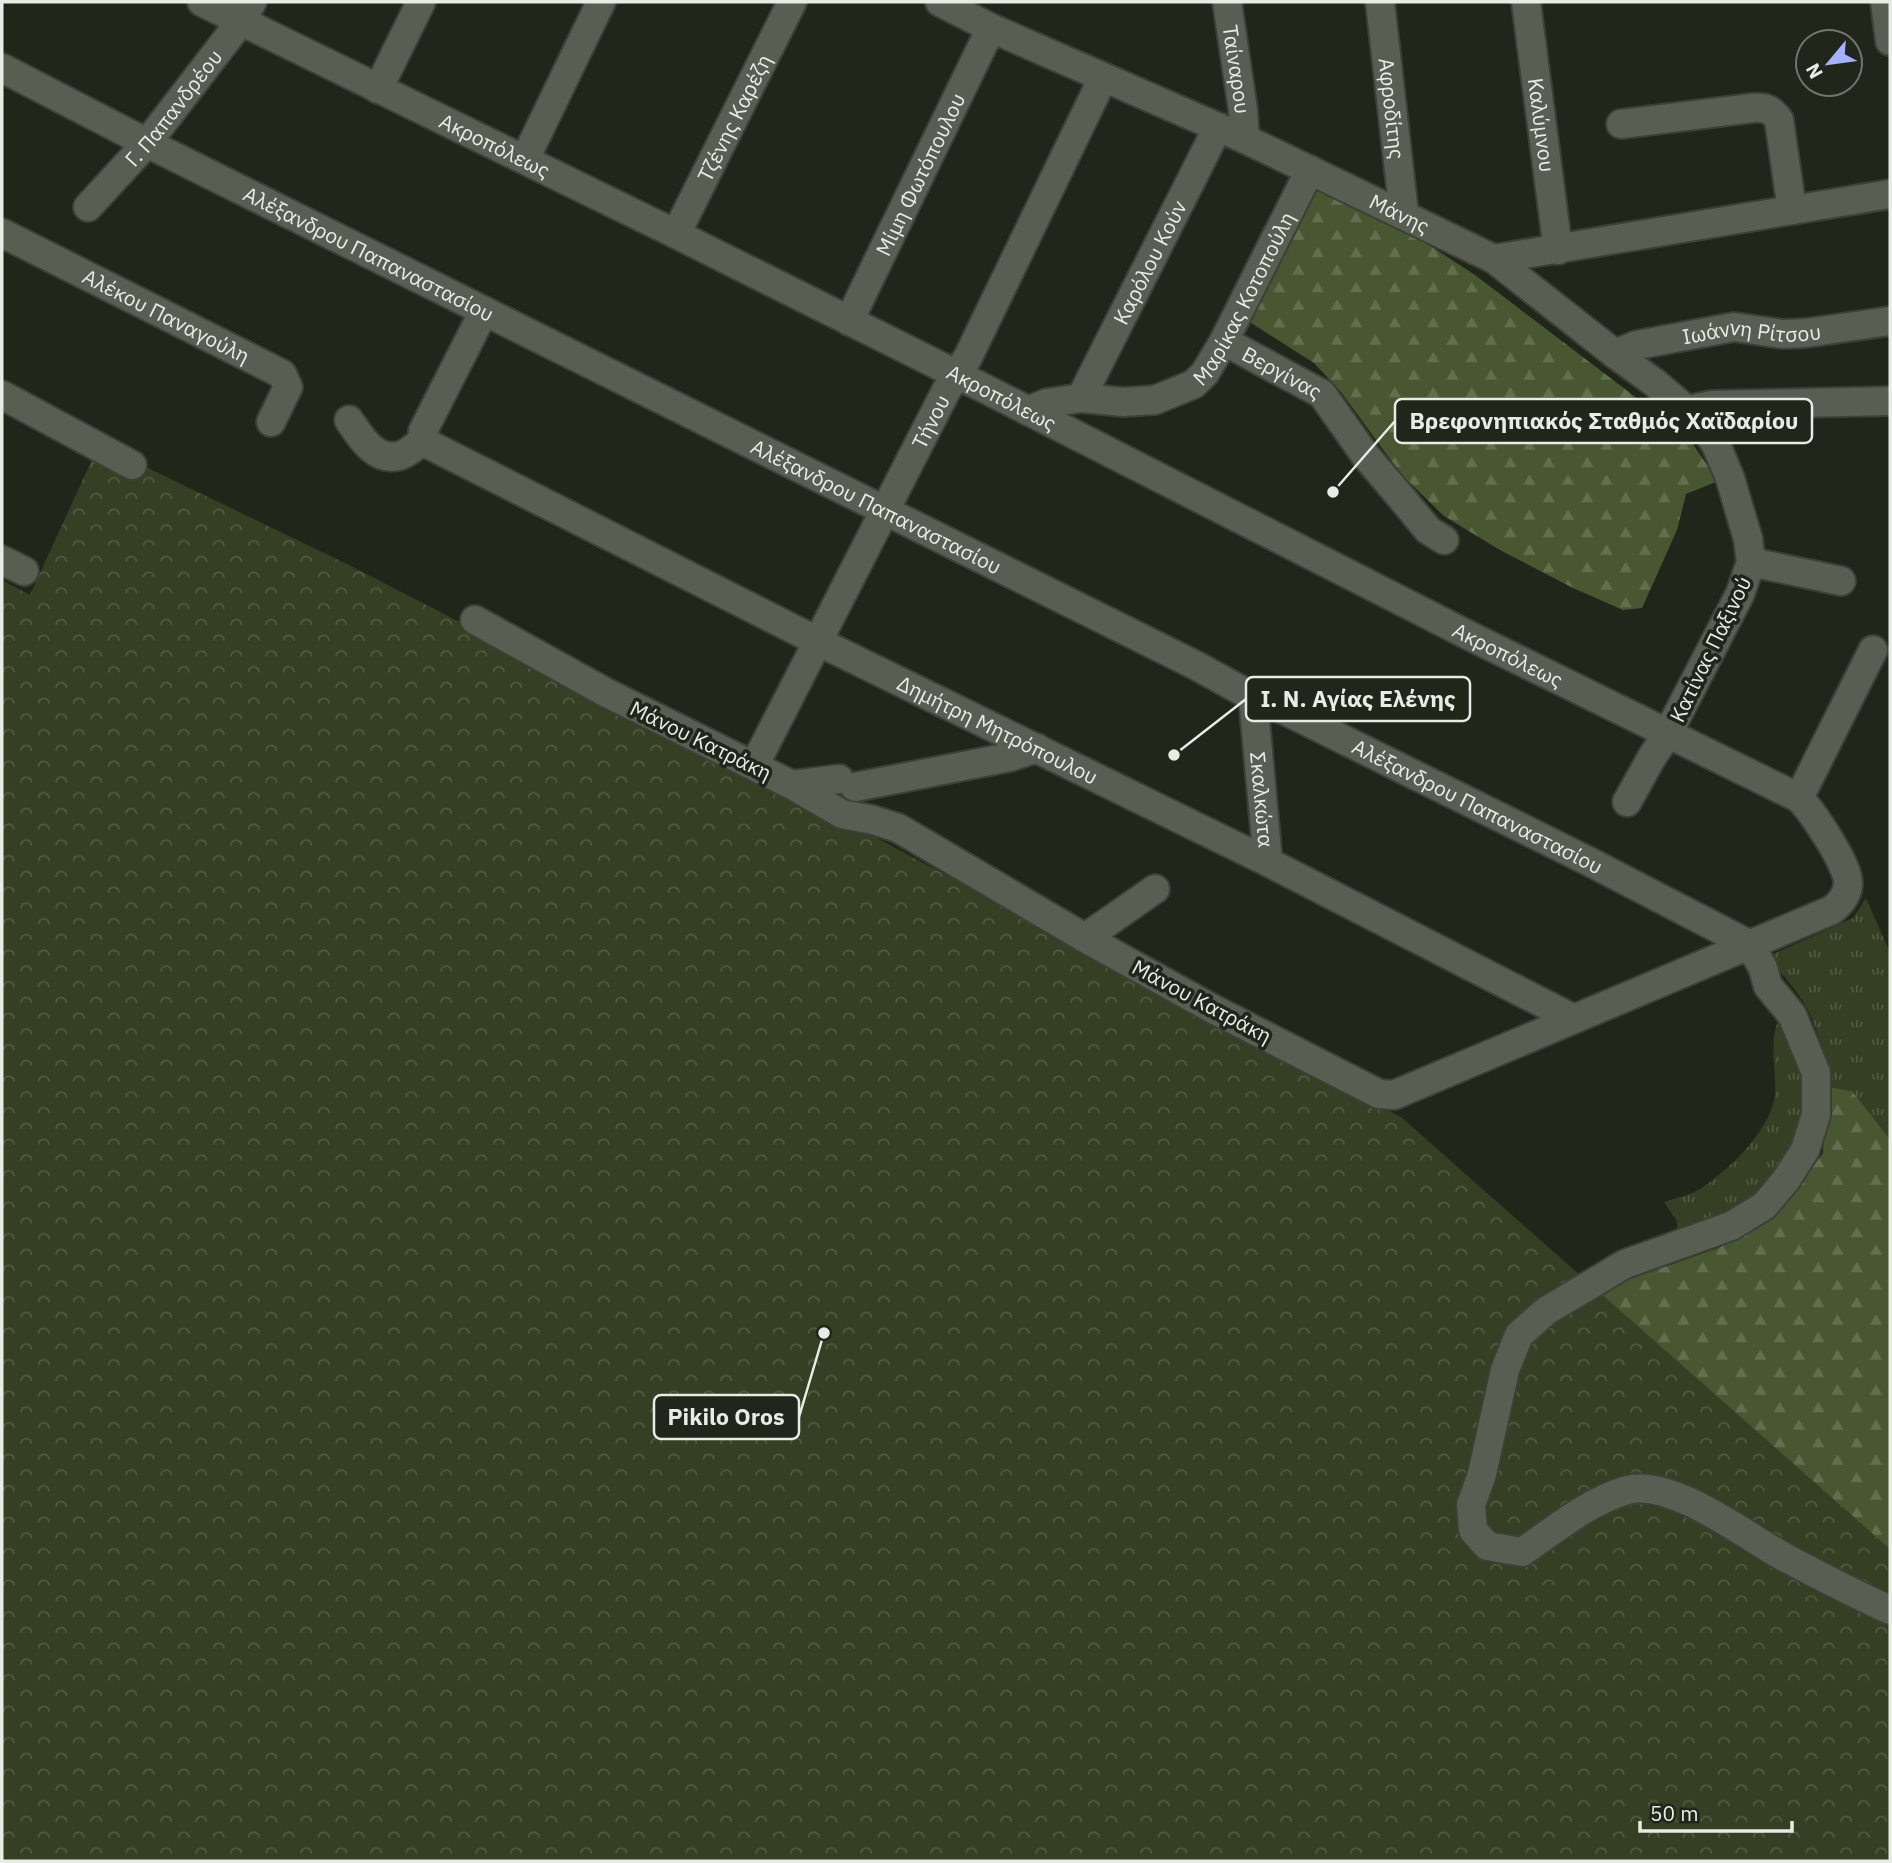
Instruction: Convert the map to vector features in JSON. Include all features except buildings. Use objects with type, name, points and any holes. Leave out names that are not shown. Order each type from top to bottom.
[{"type":"street","name":"Ακροπόλεως","points":[[202,2],[247,11],[378,89],[676,234],[1667,735],[1799,798]]},
{"type":"street","points":[[378,89],[421,2]]},
{"type":"street","points":[[525,159],[601,2]]},
{"type":"street","name":"Τζένης Καρέζη","points":[[676,234],[792,2]]},
{"type":"street","name":"Μάνης","points":[[940,2],[991,28],[1245,139],[1494,259]]},
{"type":"street","name":"Ταίναρου","points":[[1227,2],[1245,139]]},
{"type":"street","name":"Αφροδίτης","points":[[1380,2],[1404,214]]},
{"type":"street","name":"Καλύμνου","points":[[1527,2],[1558,250]]},
{"type":"street","name":"Γ. Παπανδρέου","points":[[88,207],[147,143],[247,11]]},
{"type":"street","name":"Μίμη Φωτόπουλου","points":[[849,321],[991,28]]},
{"type":"street","name":"Αλέξανδρου Παπαναστασίου","points":[[2,68],[147,143],[1197,666],[1253,697],[1592,863],[1750,945]]},
{"type":"street","name":"Τήνου","points":[[754,766],[947,390],[958,375],[1103,78]]},
{"type":"street","points":[[1620,124],[1752,108],[1764,107],[1772,111],[1779,120],[1792,210]]},
{"type":"street","name":"Καρόλου Κούν","points":[[1081,398],[1218,127]]},
{"type":"street","name":"Μαρίκας Κοτοπούλη","points":[[1028,411],[1046,403],[1081,398],[1123,402],[1155,400],[1194,384],[1205,373],[1224,341],[1310,170]]},
{"type":"street","points":[[1494,259],[1890,194]]},
{"type":"street","name":"Αλέκου Παναγούλη","points":[[2,233],[282,374],[288,387],[271,422]]},
{"type":"street","name":"Κατίνας Παξινού","points":[[1494,259],[1655,383],[1704,425],[1717,447],[1741,510],[1751,562],[1740,594],[1667,735],[1627,802]]},
{"type":"street","points":[[349,420],[365,442],[379,454],[398,457],[422,441],[423,431],[484,311]]},
{"type":"street","name":"Ιωάννη Ρίτσου","points":[[1615,354],[1637,345],[1734,327],[1783,334],[1890,321]]},
{"type":"street","name":"Βεργίνας","points":[[1224,341],[1322,394],[1428,530],[1444,540]]},
{"type":"street","points":[[2,395],[132,465]]},
{"type":"street","points":[[1688,410],[1712,405],[1890,401]]},
{"type":"street","name":"Δημήτρη Μητρόπουλου","points":[[422,441],[819,642],[1268,862],[1572,1018]]},
{"type":"street","points":[[1751,562],[1841,581]]},
{"type":"street","name":"Μάνου Κατράκη","points":[[475,620],[605,692],[793,785],[842,814],[898,828],[1085,938],[1213,1009],[1379,1094],[1394,1096],[1572,1018],[1832,910],[1847,892],[1846,869],[1809,807],[1799,798]]},
{"type":"street","points":[[1799,798],[1873,650]]},
{"type":"street","name":"Σκαλκώτα","points":[[1253,697],[1268,862]]},
{"type":"street","points":[[793,785],[847,783],[1010,757],[1037,748]]},
{"type":"street","points":[[1085,938],[1155,889]]},
{"type":"street","points":[[1750,945],[1763,968],[1768,986],[1793,1015],[1816,1073],[1816,1115],[1805,1150],[1786,1180],[1764,1206],[1731,1226],[1625,1264],[1546,1311],[1519,1335],[1505,1370],[1482,1474],[1471,1505],[1473,1530],[1487,1546],[1522,1552],[1577,1514],[1629,1490],[1664,1493],[1710,1512],[1783,1557],[1890,1610]]},
{"type":"green space","points":[[1318,188],[1412,234],[1475,275],[1688,437],[1718,481],[1686,494],[1677,530],[1642,608],[1623,610],[1573,588],[1500,550],[1444,516],[1401,474],[1341,392],[1314,363],[1248,321]]},
{"type":"green space","points":[[100,442],[349,565],[788,791],[1401,1117],[1890,1549],[1890,1861],[2,1861],[2,580],[30,595]]},
{"type":"green space","points":[[1866,898],[1890,953],[1890,1139],[1852,1091],[1829,1087],[1822,1048],[1809,1012],[1769,956],[1853,918]]},
{"type":"green space","points":[[1779,1021],[1798,1041],[1812,1116],[1758,1204],[1677,1239],[1677,1221],[1664,1202],[1692,1193],[1711,1181],[1747,1148],[1772,1109],[1775,1095],[1773,1046]]},
{"type":"green space","points":[[1829,1087],[1852,1091],[1890,1139],[1890,1600],[1587,1301],[1630,1279],[1718,1248],[1755,1229],[1782,1208],[1823,1153],[1825,1099]]},
{"type":"place","name":"Βρεφονηπιακός Σταθμός Χαϊδαρίου","points":[[1333,492]]},
{"type":"place","name":"Ι. Ν. Αγίας Ελένης","points":[[1174,755]]},
{"type":"place","name":"Pikilo Oros","points":[[824,1333]]}]
